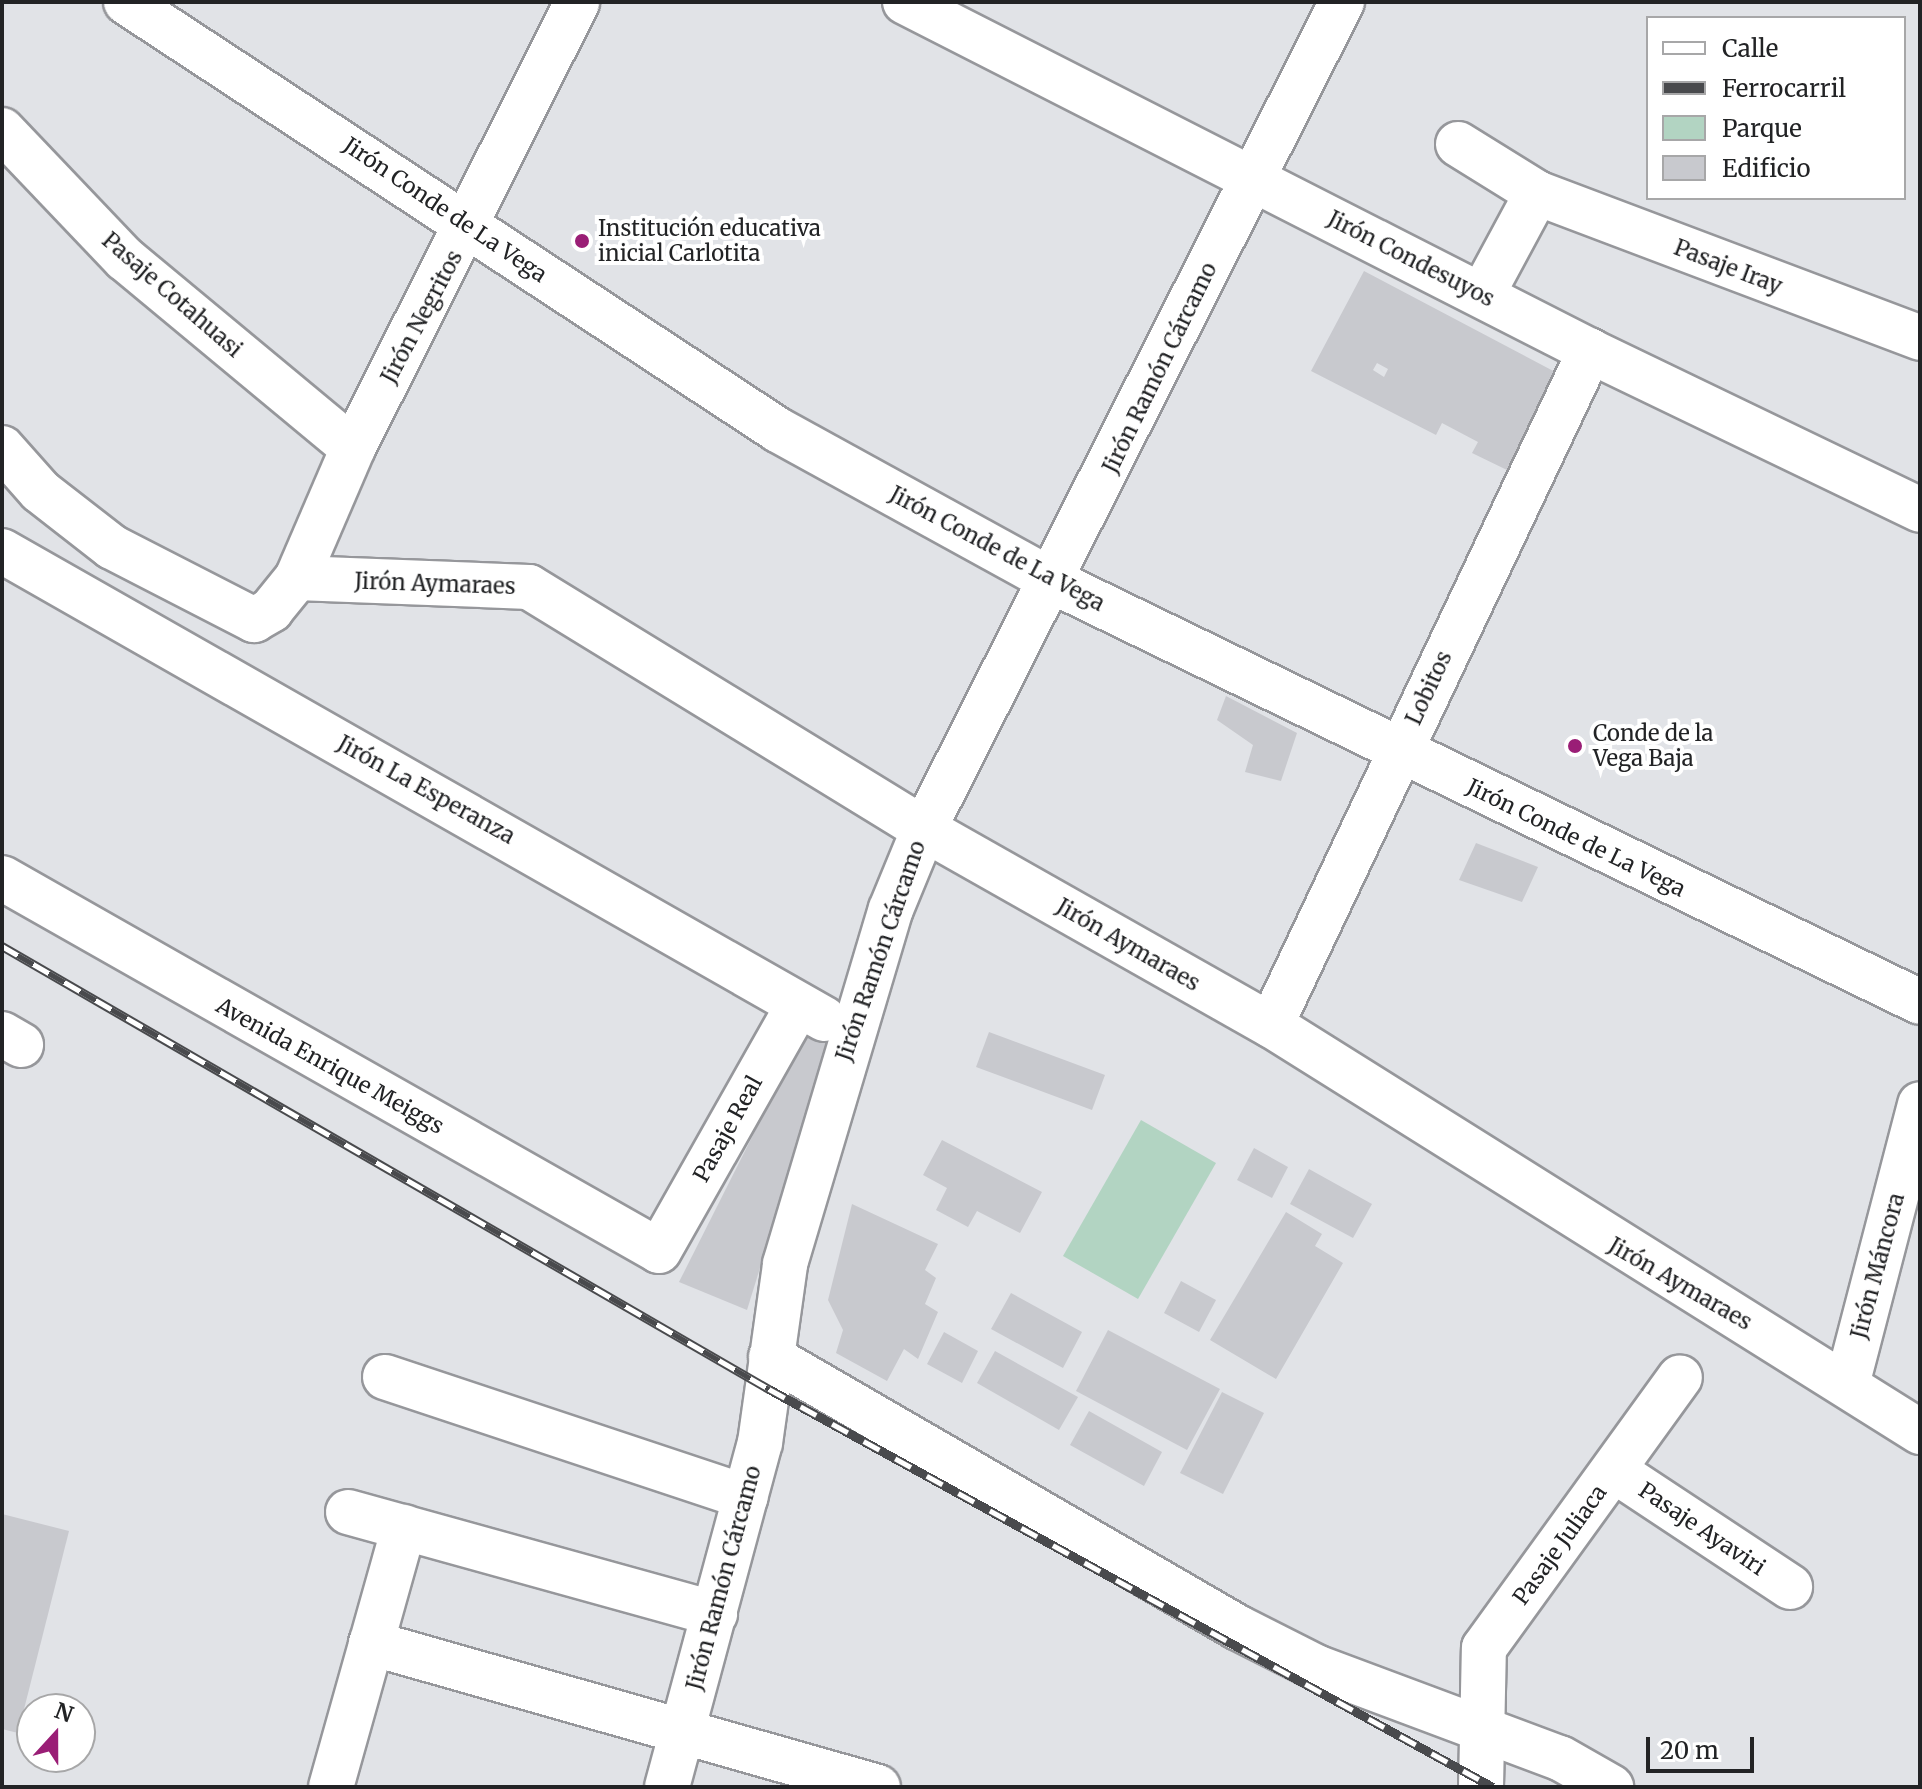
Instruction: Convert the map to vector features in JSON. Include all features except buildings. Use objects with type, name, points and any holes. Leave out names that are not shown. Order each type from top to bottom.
[{"type":"street","name":"Jirón Conde de La Vega","points":[[126,2],[778,430],[1054,582],[1399,753],[1920,1002]]},
{"type":"street","name":"Jirón Negritos","points":[[2,448],[40,491],[112,547],[254,620],[297,578],[353,448],[469,227],[577,2]]},
{"type":"street","name":"Jirón Condesuyos","points":[[905,2],[1590,351],[1920,510]]},
{"type":"street","name":"Jirón Ramón Cárcamo","points":[[667,1787],[746,1497],[785,1264],[850,1030],[924,829],[1054,582],[1342,2]]},
{"type":"street","name":"Pasaje Cotahuasi","points":[[2,130],[125,259],[353,448]]},
{"type":"street","name":"Pasaje Iray","points":[[1458,144],[1537,193],[1920,338]]},
{"type":"street","points":[[1482,295],[1537,193]]},
{"type":"street","name":"Lobitos","points":[[1271,1025],[1590,351]]},
{"type":"street","name":"Jirón La Esperanza","points":[[2,551],[797,1007],[850,1030]]},
{"type":"street","name":"Jirón Aymaraes","points":[[297,578],[529,587],[924,829],[1271,1025],[1613,1245],[1848,1381],[1920,1432]]},
{"type":"street","name":"Avenida Enrique Meiggs","points":[[2,878],[659,1251]]},
{"type":"street","name":"Pasaje Real","points":[[659,1251],[797,1007]]},
{"type":"street","name":"Jirón Máncora","points":[[1848,1381],[1920,1104]]},
{"type":"street","points":[[771,1357],[1237,1627],[1316,1667],[1486,1726],[1611,1787]]},
{"type":"street","points":[[385,1377],[746,1497]]},
{"type":"street","name":"Pasaje Juliaca","points":[[1486,1726],[1484,1648],[1615,1471],[1680,1377]]},
{"type":"street","name":"Pasaje Ayaviri","points":[[1615,1471],[1790,1587]]},
{"type":"street","points":[[348,1512],[715,1614]]},
{"type":"street","points":[[331,1787],[404,1527]]},
{"type":"street","points":[[371,1643],[878,1787]]},
{"type":"street","points":[[1481,1787],[1486,1726]]},
{"type":"green space","points":[[1141,1120],[1216,1163],[1138,1299],[1063,1256]]},
{"type":"railway","points":[[2,946],[769,1389],[1493,1787]]},
{"type":"place","name":"Institución educativa inicial Carlotita","points":[[582,241]]},
{"type":"place","name":"Conde de la Vega Baja","points":[[1575,746]]}]
